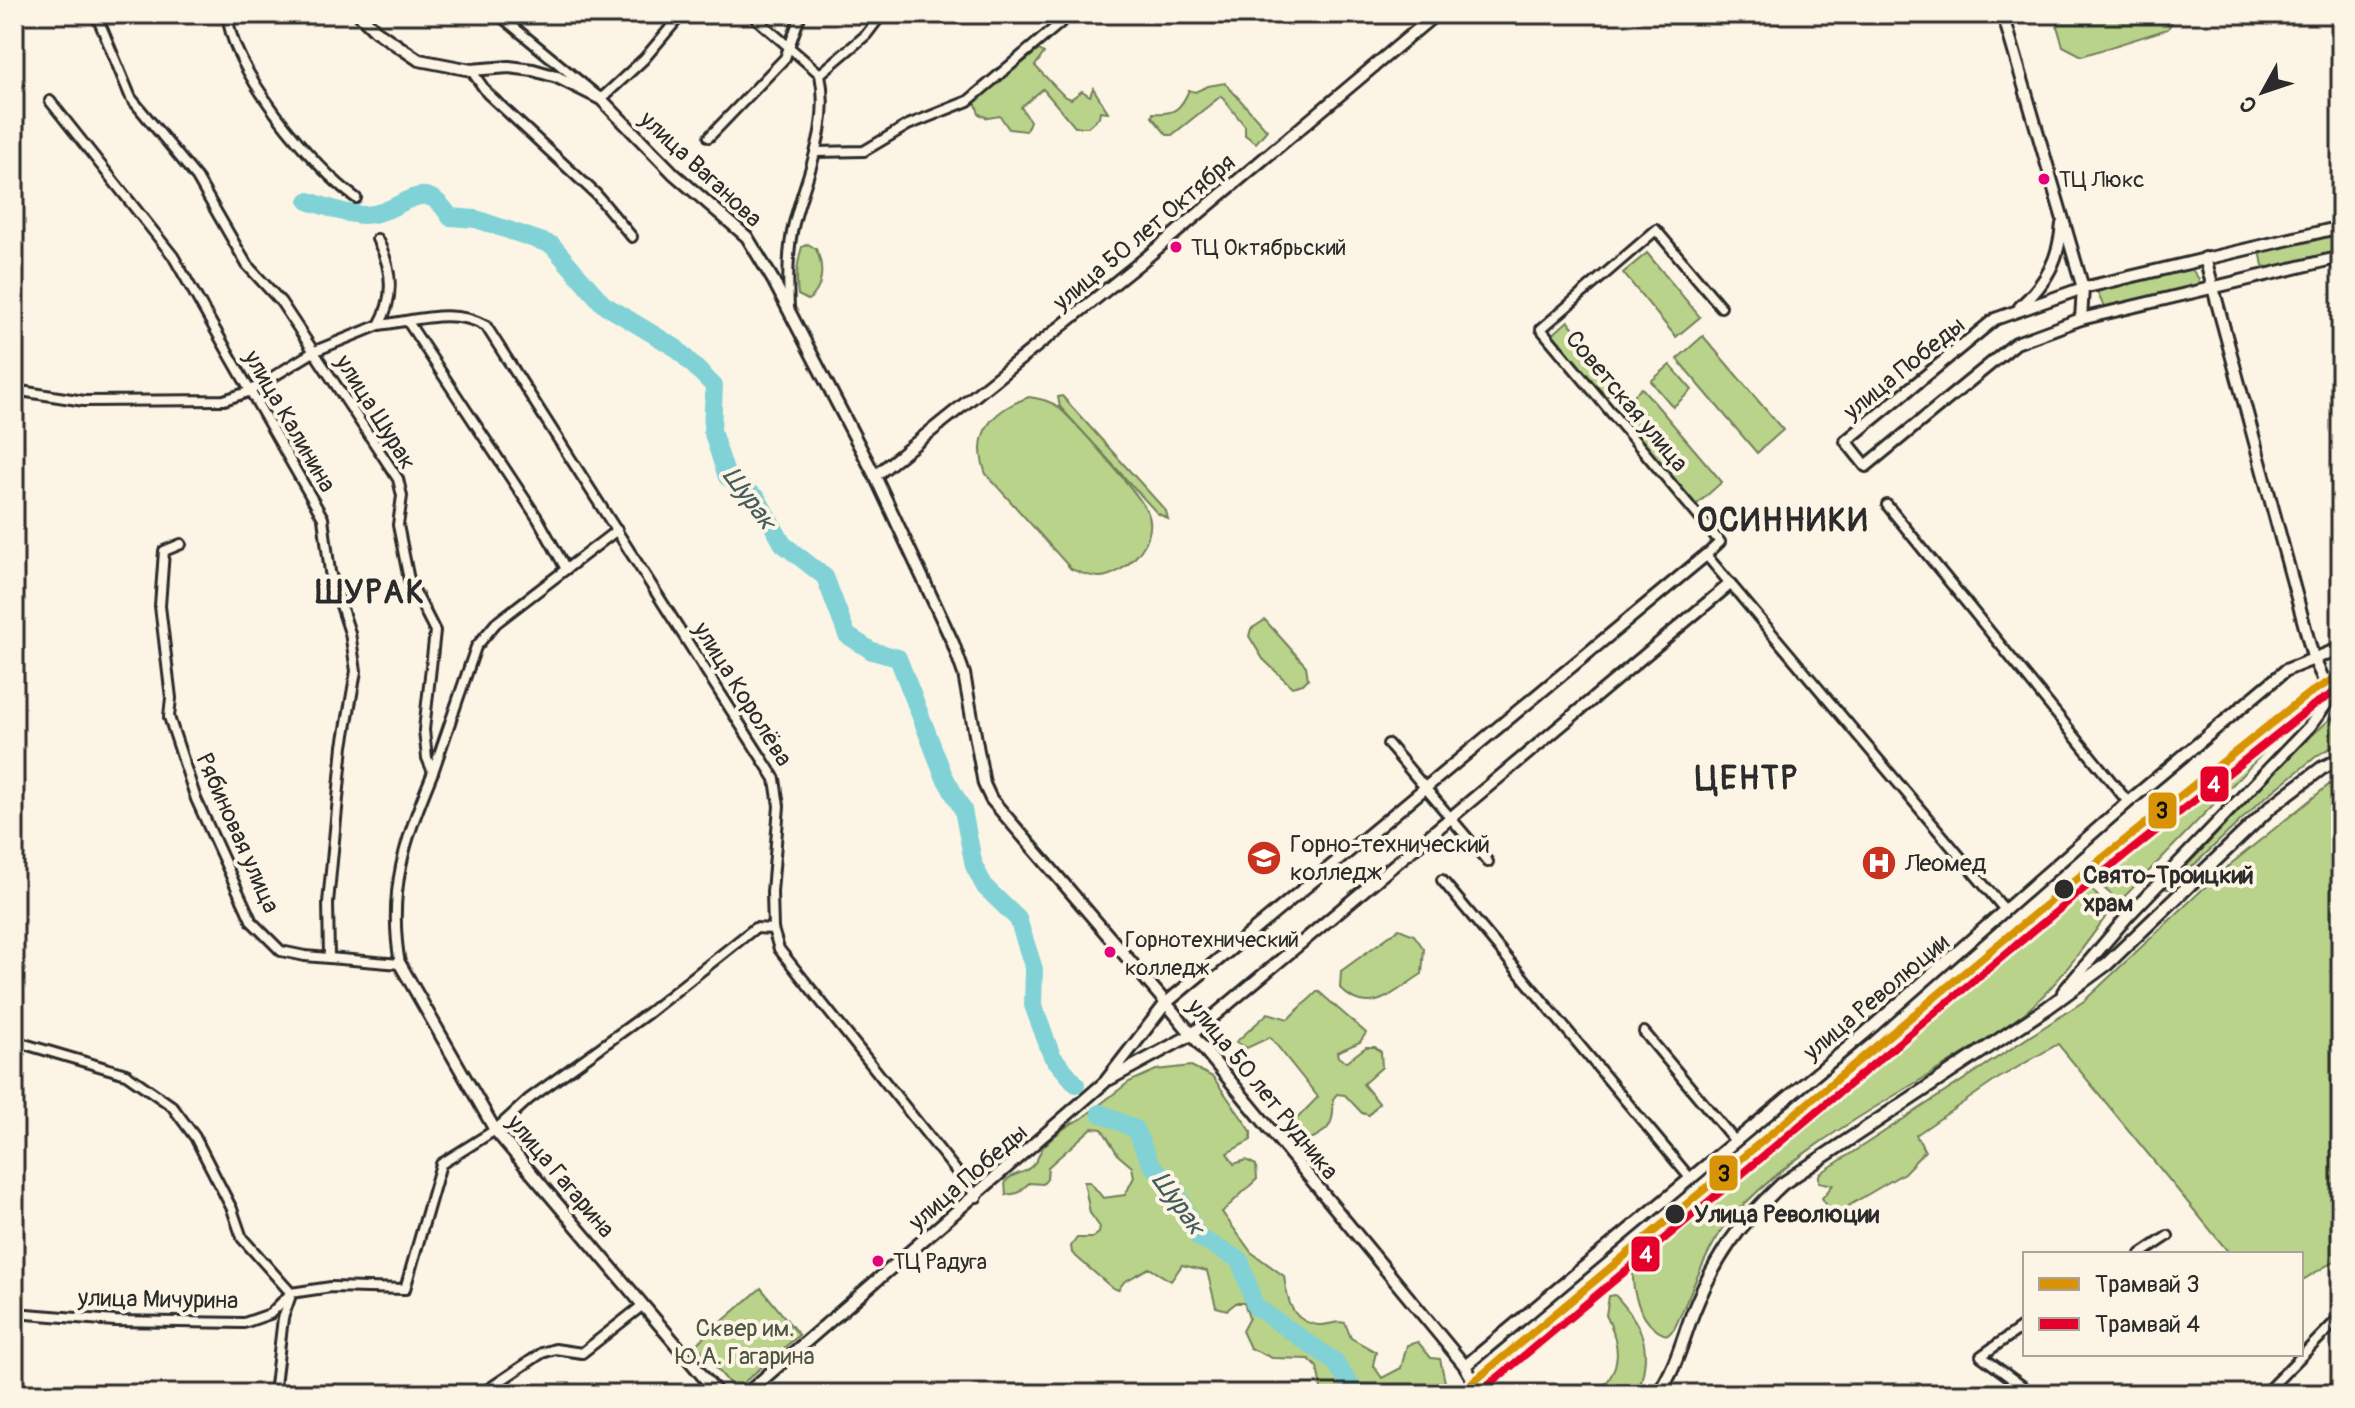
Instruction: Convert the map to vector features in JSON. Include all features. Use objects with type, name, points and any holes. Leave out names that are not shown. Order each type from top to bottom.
[{"type":"main road","points":[[1658,1394],[1674,1366],[1709,1275],[1746,1217],[1782,1184],[2047,1008],[2142,935],[2272,806],[2322,768],[2341,759]]},
{"type":"street","name":"улица Шурак","points":[[96,14],[131,98],[197,178],[247,265],[281,302],[398,479],[402,496],[398,525],[409,580],[435,631],[424,730],[433,772]]},
{"type":"street","points":[[228,14],[235,47],[268,102],[320,166],[356,198]]},
{"type":"street","name":"улица Ваганова","points":[[359,14],[376,31],[419,60],[471,70],[509,67],[533,70],[557,77],[601,99]]},
{"type":"street","name":"улица Ваганова","points":[[498,14],[601,99],[674,174],[747,237],[875,476]]},
{"type":"street","points":[[601,99],[644,59],[682,14]]},
{"type":"street","points":[[751,14],[820,74],[826,103],[816,152],[793,226],[788,280],[789,314]]},
{"type":"street","points":[[709,137],[785,58],[801,14]]},
{"type":"street","points":[[820,74],[866,35],[882,14]]},
{"type":"street","points":[[816,152],[864,151],[908,125],[968,101],[1071,14]]},
{"type":"street","name":"улица 50 лет Октября","points":[[875,476],[1141,262],[1436,14]]},
{"type":"street","points":[[2003,14],[2083,288],[2081,319]]},
{"type":"street","points":[[471,70],[487,93],[596,194],[632,237]]},
{"type":"street","name":"улица Калинина","points":[[50,101],[173,256],[248,392],[323,518],[330,572],[350,633],[356,671],[343,746],[332,859],[328,903],[329,956]]},
{"type":"street","points":[[2016,312],[2045,282],[2060,245],[2063,219]]},
{"type":"street","name":"улица Победы","points":[[2341,227],[2083,288],[1995,319],[1846,441],[1866,466],[2016,343],[2081,319],[2341,257]]},
{"type":"street","name":"Советская улица","points":[[1706,555],[1720,542],[1541,329],[1656,230],[1721,307]]},
{"type":"street","points":[[377,239],[391,279],[386,312],[379,325]]},
{"type":"street","points":[[2047,1008],[2089,965],[2126,918],[2310,726],[2326,704],[2328,689],[2313,657],[2205,258]]},
{"type":"street","name":"улица Королёва","points":[[379,325],[467,315],[486,326],[775,779],[779,806],[772,877],[773,929],[787,961],[977,1197]]},
{"type":"street","points":[[408,322],[538,519],[566,569]]},
{"type":"street","name":"улица Шурак","points":[[315,351],[379,325]]},
{"type":"street","points":[[14,390],[59,398],[132,403],[224,400],[248,392],[315,351]]},
{"type":"street","name":"улица 50 лет Рудника","points":[[875,476],[953,643],[964,674],[984,784],[991,799],[1166,1003],[1465,1366]]},
{"type":"street","points":[[1887,505],[2128,802]]},
{"type":"street","points":[[329,956],[400,964],[394,930],[395,893],[406,836],[433,772],[476,647],[496,623],[617,530]]},
{"type":"street","name":"Рябиновая улица","points":[[181,544],[164,551],[160,606],[171,698],[169,717],[196,799],[252,922],[281,951],[305,956],[329,956]]},
{"type":"street","points":[[1706,555],[2005,910]]},
{"type":"street","name":"улица Победы","points":[[746,1394],[977,1197],[1105,1082],[1166,1003],[1706,555]]},
{"type":"street","name":"улица Победы","points":[[1105,1082],[1191,1035],[1730,584]]},
{"type":"street","name":"улица Революции","points":[[1465,1366],[1864,1034],[2128,802],[2286,670],[2341,648]]},
{"type":"street","points":[[2328,689],[2341,696]]},
{"type":"street","points":[[1388,744],[1488,862]]},
{"type":"street","points":[[1442,880],[1690,1178]]},
{"type":"street","points":[[291,1293],[331,1287],[405,1289],[441,1164],[495,1130],[529,1099],[648,1013],[755,928],[773,929]]},
{"type":"street","name":"улица Гагарина","points":[[400,964],[495,1130],[718,1394]]},
{"type":"street","points":[[1644,1032],[1735,1141]]},
{"type":"street","points":[[14,1041],[126,1074],[172,1106],[195,1137],[232,1209],[242,1238],[291,1293]]},
{"type":"street","points":[[2144,1252],[2168,1236]]},
{"type":"street","points":[[274,1394],[283,1318],[291,1293]]},
{"type":"street","name":"улица Мичурина","points":[[14,1313],[115,1321],[244,1323],[270,1314],[291,1293]]},
{"type":"street","points":[[481,1394],[542,1353],[555,1349],[582,1353],[643,1305]]},
{"type":"street","points":[[2303,1354],[2341,1316]]},
{"type":"street","points":[[2023,1326],[1981,1356],[2033,1394]]},
{"type":"street","points":[[2264,1394],[2302,1356]]},
{"type":"street","points":[[1465,1366],[1476,1385],[1476,1394]]},
{"type":"green space","points":[[2063,14],[2176,14],[2168,29],[2082,56],[2063,46],[2057,26]]},
{"type":"green space","points":[[1039,50],[1044,53],[1035,66],[1064,96],[1071,99],[1082,91],[1090,96],[1093,88],[1108,112],[1100,111],[1099,117],[1088,127],[1075,127],[1043,89],[1021,107],[1030,121],[1026,131],[1009,129],[1000,116],[988,118],[979,114],[975,101]]},
{"type":"green space","points":[[1225,83],[1267,130],[1256,143],[1245,135],[1245,126],[1221,96],[1172,135],[1167,135],[1152,117],[1153,113],[1176,109],[1189,90],[1195,92]]},
{"type":"green space","points":[[2341,230],[2341,254],[2278,269],[2263,266],[2260,250]]},
{"type":"green space","points":[[808,244],[816,249],[821,270],[820,284],[808,300],[798,295],[797,277],[802,247]]},
{"type":"green space","points":[[1647,253],[1700,317],[1676,337],[1623,273]]},
{"type":"green space","points":[[2190,267],[2199,279],[2198,286],[2105,309],[2097,292],[2103,286]]},
{"type":"green space","points":[[1568,321],[1621,384],[1604,399],[1551,336]]},
{"type":"green space","points":[[1703,336],[1783,430],[1757,453],[1677,359]]},
{"type":"green space","points":[[1670,365],[1692,390],[1673,407],[1651,381]]},
{"type":"green space","points":[[1642,388],[1722,482],[1696,505],[1616,411]]},
{"type":"green space","points":[[1062,396],[1166,511],[1168,519],[1157,513],[1060,407],[1058,397]]},
{"type":"green space","points":[[1029,397],[1048,401],[1058,407],[1108,460],[1149,516],[1150,526],[1144,546],[1129,564],[1110,575],[1089,576],[1071,569],[986,474],[981,447],[988,426],[1004,409]]},
{"type":"green space","points":[[1265,620],[1306,666],[1308,679],[1303,684],[1292,687],[1263,659],[1249,636],[1251,629]]},
{"type":"green space","points":[[2295,714],[2297,718],[2124,897],[2119,901],[2099,884],[2100,874]]},
{"type":"green space","points":[[2341,714],[2341,742],[2318,755],[2262,800],[2169,889],[2165,889],[2294,752],[2330,719]]},
{"type":"green space","points":[[2341,780],[2341,1257],[2303,1280],[2303,1252],[2228,1252],[2058,1044],[1999,1078],[1916,1135],[1925,1151],[1904,1173],[1833,1215],[1822,1198],[1833,1185],[1819,1182],[1819,1175],[2084,1001],[2222,871],[2330,784]]},
{"type":"green space","points":[[2084,886],[2090,887],[2110,911],[2066,970],[2041,997],[2014,1021],[1831,1135],[1763,1187],[1733,1216],[1715,1241],[1674,1329],[1668,1335],[1649,1323],[1634,1287],[1635,1263],[1640,1254],[1818,1111]]},
{"type":"green space","points":[[1399,929],[1414,935],[1424,949],[1422,974],[1391,995],[1371,1002],[1351,997],[1340,988],[1341,971]]},
{"type":"green space","points":[[1318,991],[1366,1033],[1360,1042],[1337,1052],[1338,1057],[1346,1062],[1366,1047],[1375,1047],[1381,1052],[1382,1067],[1363,1084],[1379,1103],[1369,1115],[1362,1113],[1345,1095],[1337,1094],[1333,1099],[1333,1116],[1328,1127],[1302,1143],[1294,1140],[1287,1129],[1318,1097],[1270,1037],[1247,1048],[1236,1042],[1268,1013],[1288,1019]]},
{"type":"green space","points":[[1191,1066],[1213,1077],[1251,1131],[1251,1140],[1227,1153],[1234,1164],[1246,1160],[1256,1165],[1257,1179],[1222,1212],[1251,1252],[1284,1276],[1289,1301],[1296,1315],[1319,1325],[1345,1323],[1351,1338],[1376,1352],[1373,1365],[1382,1378],[1401,1368],[1407,1345],[1418,1342],[1431,1358],[1440,1359],[1445,1382],[1441,1394],[1322,1394],[1317,1367],[1309,1359],[1272,1358],[1250,1348],[1242,1331],[1249,1318],[1244,1303],[1236,1303],[1227,1310],[1216,1307],[1207,1271],[1182,1265],[1171,1281],[1149,1268],[1124,1282],[1118,1290],[1111,1287],[1072,1253],[1071,1246],[1077,1238],[1092,1238],[1099,1233],[1100,1227],[1090,1213],[1084,1182],[1090,1182],[1103,1198],[1125,1195],[1134,1177],[1132,1167],[1119,1156],[1102,1129],[1092,1128],[1048,1167],[1047,1179],[1043,1184],[1029,1183],[1018,1193],[1006,1195],[1005,1182],[1032,1166],[1048,1142],[1129,1082],[1156,1070]]},
{"type":"green space","name":"Сквер им. Ю.А. Гагарина","points":[[761,1288],[799,1335],[735,1390],[696,1344]]},
{"type":"green space","points":[[1615,1295],[1633,1318],[1643,1340],[1645,1365],[1637,1394],[1596,1394],[1611,1375],[1617,1356],[1606,1315],[1609,1296]]},
{"type":"waterway","name":"Шурак","points":[[308,201],[364,215],[378,213],[411,198],[430,197],[450,217],[476,219],[552,245],[603,304],[676,348],[714,386],[712,431],[727,477],[757,498],[783,544],[825,577],[847,635],[872,651],[898,658],[944,776],[963,810],[974,866],[985,887],[1018,919],[1034,969],[1033,1005],[1052,1056],[1076,1084]]},
{"type":"waterway","name":"Шурак","points":[[1100,1113],[1135,1129],[1151,1164],[1175,1188],[1198,1237],[1240,1260],[1255,1306],[1334,1361],[1356,1394]]},
{"type":"tram line","name":"3","points":[[1459,1394],[2085,872],[2308,694],[2341,675]]},
{"type":"tram line","name":"4","points":[[1478,1394],[2093,881],[2315,704],[2341,689]]},
{"type":"place","name":"ТЦ Люкс","points":[[2044,179]]},
{"type":"place","name":"ТЦ Октябрьский","points":[[1176,247]]},
{"type":"place","name":"Горно-технический колледж","points":[[1264,858]]},
{"type":"place","name":"Леомед","points":[[1879,863]]},
{"type":"place","name":"Свято-Троицкий храм","points":[[2064,889]]},
{"type":"place","name":"Горнотехнический колледж","points":[[1110,952]]},
{"type":"place","name":"Улица Революции","points":[[1675,1214]]},
{"type":"place","name":"ТЦ Радуга","points":[[878,1261]]},
{"type":"district","name":"ОСИННИКИ","points":[[1783,520]]},
{"type":"district","name":"ШУРАК","points":[[371,592]]},
{"type":"district","name":"ЦЕНТР","points":[[1747,778]]}]
